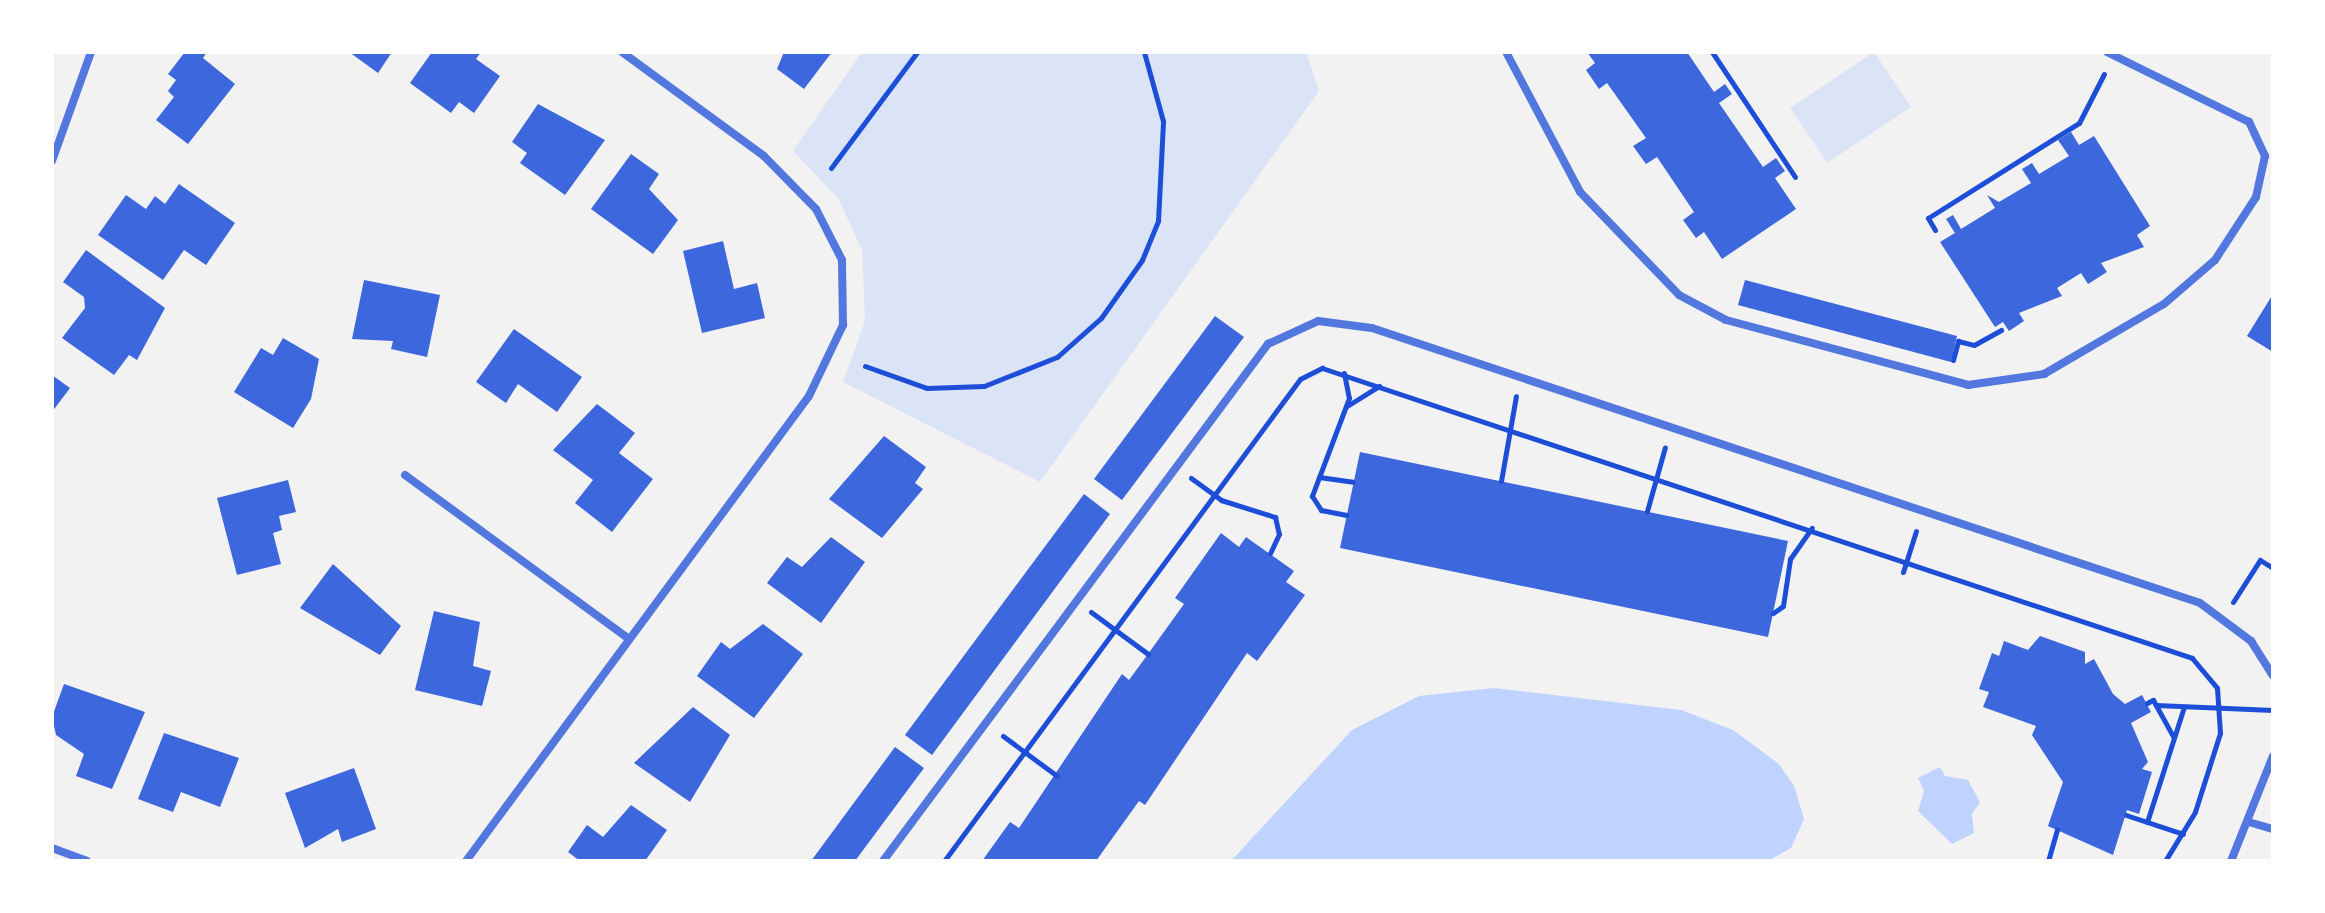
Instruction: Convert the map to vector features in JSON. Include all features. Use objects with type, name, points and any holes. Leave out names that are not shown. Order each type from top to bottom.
[{"type":"street","points":[[52,161],[91,52]]},
{"type":"street","points":[[466,861],[822,376],[843,325],[846,295],[828,225],[764,156],[622,52]]},
{"type":"street","points":[[1506,52],[1580,192],[1667,287],[1726,320],[1947,382],[2016,381],[2064,365],[2192,283],[2256,197],[2265,156],[2249,122],[2111,54]]},
{"type":"street","points":[[883,861],[1268,344],[1318,321],[1372,328],[2200,603],[2251,641],[2273,676]]},
{"type":"street","points":[[405,475],[628,638]]},
{"type":"street","points":[[2231,861],[2252,823],[2273,756]]},
{"type":"street","points":[[2252,823],[2273,829]]},
{"type":"street","points":[[52,848],[87,861]]},
{"type":"path","points":[[831,168],[917,52]]},
{"type":"path","points":[[865,366],[927,388],[984,386],[1057,357],[1101,318],[1142,260],[1158,221],[1163,121],[1144,52]]},
{"type":"path","points":[[1712,52],[1795,177]]},
{"type":"path","points":[[1935,230],[1928,218],[2079,123],[2111,54]]},
{"type":"path","points":[[1947,382],[1958,341],[1974,345],[2001,330]]},
{"type":"path","points":[[944,861],[1302,376],[1322,368],[1907,559],[2189,657],[2210,673],[2221,708],[2212,769],[2183,834],[2165,861]]},
{"type":"path","points":[[1344,373],[1350,387],[1345,410],[1318,477],[1315,505],[1347,515]]},
{"type":"path","points":[[1501,481],[1520,376]]},
{"type":"path","points":[[1345,410],[1380,385]]},
{"type":"path","points":[[1647,511],[1671,426]]},
{"type":"path","points":[[1175,467],[1214,495],[1275,517],[1279,534],[1270,553]]},
{"type":"path","points":[[1318,477],[1353,482]]},
{"type":"path","points":[[1903,572],[1922,510]]},
{"type":"path","points":[[1773,613],[1783,606],[1785,565],[1812,528]]},
{"type":"path","points":[[2222,619],[2260,560],[2273,568]]},
{"type":"path","points":[[1075,600],[1148,654]]},
{"type":"path","points":[[2147,703],[2273,710]]},
{"type":"path","points":[[2156,705],[2174,738]]},
{"type":"path","points":[[2147,822],[2184,707]]},
{"type":"path","points":[[985,723],[1057,776]]},
{"type":"path","points":[[2126,815],[2183,834]]},
{"type":"path","points":[[2048,861],[2057,829]]},
{"type":"shaded area","points":[[862,52],[1306,52],[1319,91],[1040,482],[843,382],[865,321],[862,250],[838,198],[793,151]]},
{"type":"shaded area","points":[[1874,52],[1911,107],[1827,163],[1790,108]]},
{"type":"water","points":[[1494,688],[1681,710],[1733,730],[1779,764],[1794,786],[1804,819],[1791,848],[1768,861],[1231,861],[1352,730],[1419,696]]},
{"type":"water","points":[[1940,767],[1945,776],[1968,780],[1980,802],[1972,814],[1974,833],[1952,844],[1918,811],[1924,791],[1918,778]]},
{"type":"building","points":[[185,52],[207,52],[203,58],[235,84],[188,144],[156,120],[174,97],[168,91],[176,80],[168,74]]},
{"type":"building","points":[[349,52],[392,52],[378,73]]},
{"type":"building","points":[[432,52],[481,52],[476,59],[500,76],[474,113],[459,102],[451,113],[410,83]]},
{"type":"building","points":[[784,52],[832,52],[804,89],[777,69]]},
{"type":"building","points":[[1587,52],[1687,52],[1714,92],[1725,84],[1732,94],[1719,103],[1763,167],[1776,158],[1785,171],[1775,178],[1796,209],[1722,259],[1704,232],[1696,238],[1683,220],[1694,212],[1657,157],[1646,164],[1633,146],[1646,138],[1607,83],[1599,89],[1586,70],[1595,63]]},
{"type":"building","points":[[538,104],[605,140],[565,195],[520,163],[527,153],[512,142]]},
{"type":"building","points":[[2071,132],[2079,145],[2094,136],[2150,226],[2137,235],[2144,247],[2101,263],[2107,272],[2088,284],[2081,273],[2057,288],[2062,296],[2019,313],[2024,321],[2009,331],[2003,322],[1995,327],[1940,242],[1955,233],[1946,219],[1953,215],[1961,229],[1995,208],[1987,195],[1999,202],[2031,183],[2022,169],[2032,163],[2039,174],[2069,156],[2058,140]]},
{"type":"building","points":[[631,154],[659,174],[649,189],[678,220],[653,254],[591,209]]},
{"type":"building","points":[[179,184],[235,223],[206,265],[184,250],[163,280],[98,235],[126,195],[146,209],[155,196],[165,204]]},
{"type":"building","points":[[723,241],[734,289],[757,283],[765,318],[702,333],[683,251]]},
{"type":"building","points":[[86,250],[165,308],[137,360],[129,355],[114,375],[62,338],[85,308],[84,297],[63,282]]},
{"type":"building","points":[[364,280],[440,295],[427,357],[391,349],[393,341],[352,339]]},
{"type":"building","points":[[1745,280],[1957,336],[1951,362],[1738,305]]},
{"type":"building","points":[[2273,294],[2273,352],[2247,336]]},
{"type":"building","points":[[1215,316],[1244,337],[1122,500],[1094,479]]},
{"type":"building","points":[[514,329],[582,377],[557,412],[518,384],[506,403],[476,382]]},
{"type":"building","points":[[283,338],[319,359],[311,399],[293,428],[234,392],[261,348],[273,355]]},
{"type":"building","points":[[52,375],[70,388],[52,412]]},
{"type":"building","points":[[597,404],[635,433],[619,453],[653,479],[612,532],[575,503],[593,480],[553,450]]},
{"type":"building","points":[[884,436],[926,467],[915,483],[923,489],[882,538],[829,499]]},
{"type":"building","points":[[1360,452],[1788,541],[1768,637],[1340,548]]},
{"type":"building","points":[[288,480],[296,512],[279,516],[282,530],[273,533],[281,564],[237,575],[217,498]]},
{"type":"building","points":[[1084,494],[1110,514],[932,755],[905,735]]},
{"type":"building","points":[[1221,533],[1239,547],[1246,537],[1294,571],[1286,582],[1305,595],[1257,661],[1247,653],[1145,805],[1139,801],[1096,861],[982,861],[1010,822],[1019,828],[1122,674],[1129,680],[1148,654],[1184,604],[1175,598]]},
{"type":"building","points":[[831,537],[865,562],[821,623],[767,583],[787,557],[802,567]]},
{"type":"building","points":[[333,564],[401,626],[380,655],[300,608]]},
{"type":"building","points":[[434,611],[480,622],[473,666],[491,671],[482,706],[415,690]]},
{"type":"building","points":[[763,624],[803,654],[754,718],[697,676],[721,642],[730,649]]},
{"type":"building","points":[[2040,636],[2085,652],[2085,664],[2094,659],[2113,694],[2125,704],[2142,695],[2151,712],[2131,723],[2148,762],[2142,769],[2152,772],[2139,814],[2127,810],[2113,855],[2048,826],[2063,782],[2032,735],[2036,726],[1983,707],[1989,692],[1979,689],[1992,653],[1999,656],[2004,641],[2028,650]]},
{"type":"building","points":[[64,684],[145,712],[112,789],[76,776],[84,754],[56,735],[52,717]]},
{"type":"building","points":[[693,707],[730,735],[690,802],[634,763]]},
{"type":"building","points":[[164,733],[239,758],[220,807],[181,792],[173,812],[138,799]]},
{"type":"building","points":[[895,747],[924,768],[855,861],[811,861]]},
{"type":"building","points":[[354,768],[376,829],[342,842],[338,829],[305,848],[285,793]]},
{"type":"building","points":[[631,805],[667,830],[645,861],[580,861],[568,852],[587,825],[603,837]]}]
